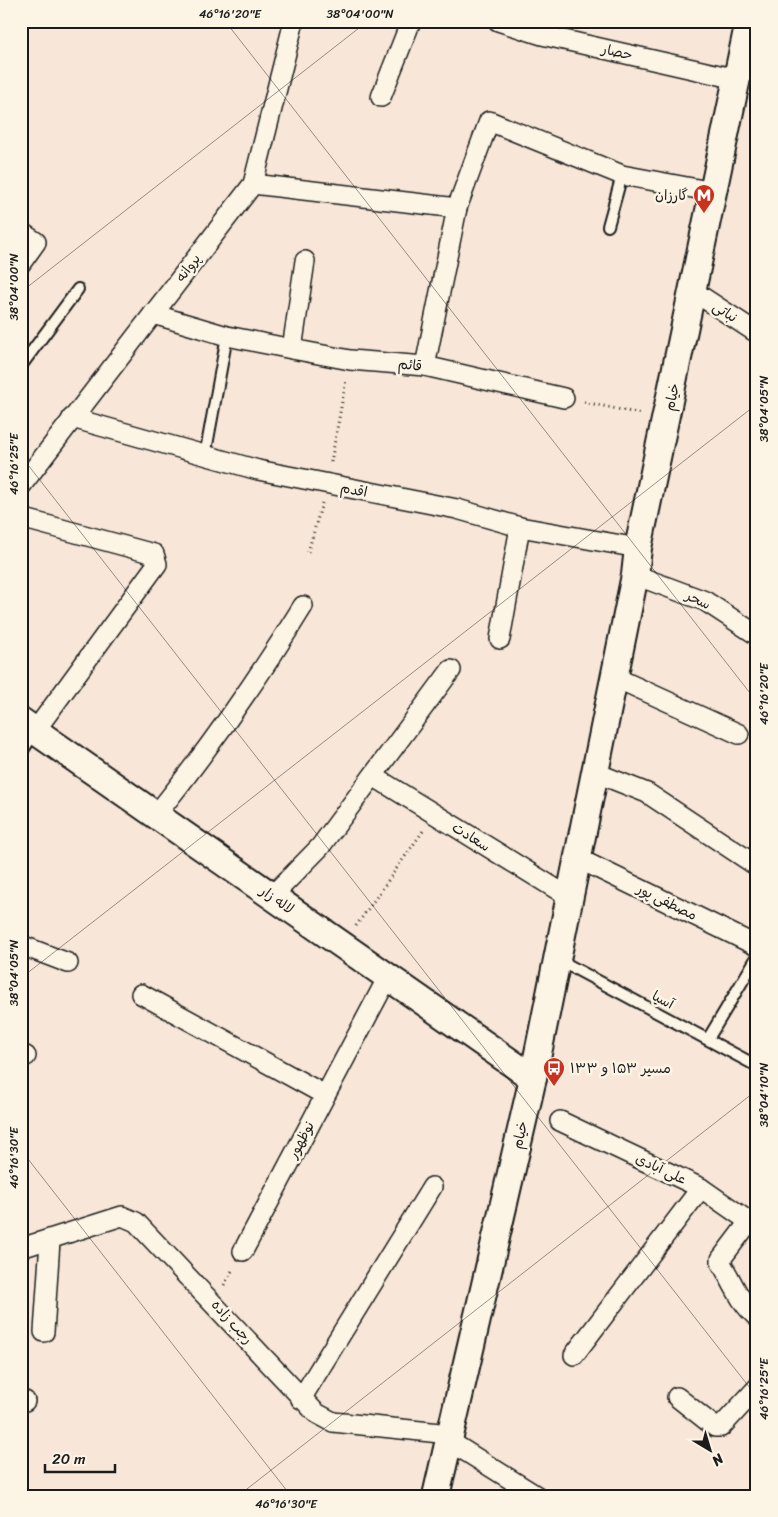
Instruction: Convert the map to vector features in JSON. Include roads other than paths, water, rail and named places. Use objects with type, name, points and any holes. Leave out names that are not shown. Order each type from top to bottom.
[{"type":"main road","name":"خیام","points":[[436,1496],[533,1078],[635,575],[638,548],[694,291],[749,21]]},
{"type":"main road","name":"لاله زار","points":[[28,726],[533,1078]]},
{"type":"street","name":"پروانه","points":[[21,486],[252,184],[294,21]]},
{"type":"street","points":[[381,97],[411,21]]},
{"type":"street","name":"حصار","points":[[498,21],[542,35],[737,79]]},
{"type":"street","points":[[425,366],[458,208],[489,122],[622,175],[714,192]]},
{"type":"street","points":[[252,184],[458,208]]},
{"type":"street","points":[[21,232],[36,242],[21,263]]},
{"type":"street","points":[[292,349],[306,261]]},
{"type":"street","name":"نباتی","points":[[694,291],[757,332]]},
{"type":"street","name":"قائم","points":[[154,314],[227,336],[350,360],[425,366],[564,398]]},
{"type":"street","name":"اقدم","points":[[72,418],[205,456],[326,485],[457,509],[520,528],[638,548]]},
{"type":"street","points":[[21,518],[154,554],[157,558],[157,564],[28,726]]},
{"type":"street","points":[[500,639],[520,528]]},
{"type":"street","name":"سحر","points":[[635,575],[704,601],[757,635]]},
{"type":"street","points":[[156,815],[220,734],[264,670],[303,606]]},
{"type":"street","points":[[272,896],[320,847],[451,670]]},
{"type":"street","points":[[614,676],[739,734]]},
{"type":"street","points":[[594,772],[647,793],[757,866]]},
{"type":"street","name":"سعادت","points":[[373,776],[569,897]]},
{"type":"street","name":"مصطفی پور","points":[[577,858],[757,946]]},
{"type":"street","points":[[21,945],[68,964]]},
{"type":"street","name":"نوظهور","points":[[243,1251],[388,977]]},
{"type":"street","points":[[141,994],[325,1095]]},
{"type":"street","name":"علی آبادی","points":[[560,1121],[701,1188],[753,1224]]},
{"type":"street","points":[[301,1399],[432,1187]]},
{"type":"street","points":[[574,1355],[701,1188]]},
{"type":"street","name":"رجب زاده","points":[[21,1248],[50,1241],[122,1216],[136,1222],[214,1302],[301,1399],[316,1413],[333,1422],[449,1438]]},
{"type":"street","points":[[753,1224],[721,1258],[720,1263],[747,1309],[757,1317]]},
{"type":"street","points":[[44,1332],[50,1241]]},
{"type":"street","points":[[677,1397],[715,1427],[721,1427],[757,1388]]},
{"type":"street","points":[[449,1438],[538,1496]]},
{"type":"lane","points":[[608,226],[622,175]]},
{"type":"lane","points":[[21,366],[78,289]]},
{"type":"lane","points":[[205,456],[227,336]]},
{"type":"lane","points":[[21,753],[28,726]]},
{"type":"lane","points":[[708,1039],[757,957]]},
{"type":"lane","name":"آسیا","points":[[557,959],[757,1066]]},
{"type":"place","name":"گارزان","points":[[704,214]]},
{"type":"place","name":"مسیر ۱۵۳ و ۱۳۳","points":[[554,1087]]}]
